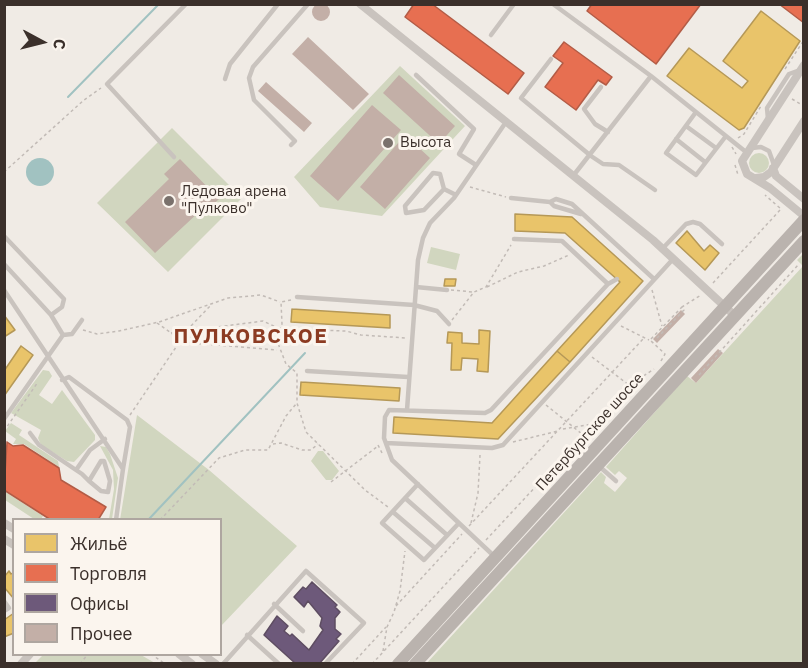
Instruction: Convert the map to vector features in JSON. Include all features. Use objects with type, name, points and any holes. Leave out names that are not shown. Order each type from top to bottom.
[{"type":"main road","name":"Петербургское шоссе","points":[[398,663],[804,218]]},
{"type":"main road","name":"Петербургское шоссе","points":[[415,663],[804,241]]},
{"type":"street","points":[[360,4],[663,248],[735,316]]},
{"type":"street","points":[[802,68],[749,150],[743,165],[747,174],[756,178],[804,218]]},
{"type":"street","points":[[756,178],[764,177],[773,168],[804,121]]},
{"type":"street","points":[[773,168],[776,176],[804,199]]},
{"type":"lane","points":[[174,157],[107,84],[186,4]]},
{"type":"lane","points":[[225,79],[230,64],[278,4]]},
{"type":"lane","points":[[291,145],[295,141],[254,100],[249,78],[253,67],[308,4]]},
{"type":"lane","points":[[491,35],[514,4]]},
{"type":"lane","points":[[553,4],[651,76],[735,143],[749,150],[761,147],[769,151],[774,159],[773,168]]},
{"type":"lane","points":[[562,11],[567,4]]},
{"type":"lane","points":[[551,59],[521,98],[591,156],[603,164],[619,165],[655,190]]},
{"type":"lane","points":[[416,75],[474,129],[459,154],[476,165]]},
{"type":"lane","points":[[573,176],[591,156],[651,76]]},
{"type":"lane","points":[[601,87],[584,109],[595,124],[608,132]]},
{"type":"lane","points":[[696,112],[666,153],[696,175],[726,136]]},
{"type":"lane","points":[[407,410],[414,305],[423,238],[430,223],[456,195],[506,122]]},
{"type":"lane","points":[[686,126],[716,148]]},
{"type":"lane","points":[[676,139],[705,162]]},
{"type":"lane","points":[[444,189],[424,210],[406,213],[405,206],[433,172],[440,174],[444,189],[456,195]]},
{"type":"lane","points":[[511,198],[550,202],[554,206],[581,214],[654,279]]},
{"type":"lane","points":[[663,248],[686,224],[693,222],[700,224],[722,244]]},
{"type":"lane","points":[[4,236],[64,299],[62,307],[51,315]]},
{"type":"lane","points":[[514,239],[562,242],[608,284]]},
{"type":"lane","points":[[386,443],[492,448],[507,442],[674,258]]},
{"type":"lane","points":[[628,267],[633,261]]},
{"type":"lane","points":[[4,264],[51,315],[63,335]]},
{"type":"lane","points":[[495,557],[392,459],[384,438],[385,417],[389,410],[485,413],[491,410],[608,284],[617,279]]},
{"type":"lane","points":[[416,287],[447,290]]},
{"type":"lane","points":[[4,290],[48,356],[50,364],[105,439],[123,469]]},
{"type":"lane","points":[[297,297],[414,305],[437,311],[449,324]]},
{"type":"lane","points":[[4,418],[63,335],[72,334],[82,320]]},
{"type":"lane","points":[[308,371],[408,377]]},
{"type":"lane","points":[[62,380],[69,377],[127,420],[130,427],[116,518]]},
{"type":"lane","points":[[30,433],[39,446],[76,470],[89,481],[101,491],[108,492],[110,481],[104,461],[100,461],[89,481]]},
{"type":"lane","points":[[76,470],[90,450],[105,439]]},
{"type":"lane","points":[[598,465],[616,481]]},
{"type":"lane","points":[[418,484],[382,523],[424,560],[459,523]]},
{"type":"lane","points":[[405,498],[447,535]]},
{"type":"lane","points":[[392,511],[435,548]]},
{"type":"lane","points":[[223,663],[306,571],[364,623],[325,663]]},
{"type":"lane","points":[[4,601],[9,608],[4,611]]},
{"type":"lane","points":[[274,604],[303,631]]},
{"type":"lane","points":[[247,635],[279,663]]},
{"type":"path","points":[[785,68],[804,40]]},
{"type":"path","points":[[4,172],[84,100],[107,84]]},
{"type":"path","points":[[741,179],[735,167],[736,155],[730,148],[767,97]]},
{"type":"path","points":[[464,184],[484,193],[511,198]]},
{"type":"path","points":[[650,340],[682,307],[707,290],[781,209],[764,194]]},
{"type":"path","points":[[486,287],[514,239]]},
{"type":"path","points":[[447,290],[474,292],[518,272],[544,266],[574,252]]},
{"type":"path","points":[[699,375],[798,265]]},
{"type":"path","points":[[650,284],[662,327]]},
{"type":"path","points":[[449,324],[474,292]]},
{"type":"path","points":[[85,331],[97,334],[156,322],[228,298],[261,295],[281,302],[289,302],[297,297]]},
{"type":"path","points":[[281,302],[280,328],[276,338],[279,350],[288,366],[297,373],[297,404],[306,432],[392,511]]},
{"type":"path","points":[[127,420],[188,330],[213,303]]},
{"type":"path","points":[[657,338],[684,310],[682,307]]},
{"type":"path","points":[[171,333],[264,321],[280,328],[346,331],[361,335],[411,339]]},
{"type":"path","points":[[156,322],[181,340],[201,345],[279,350]]},
{"type":"path","points":[[372,663],[593,424],[630,386],[646,376],[661,362],[665,354],[650,340],[615,322]]},
{"type":"path","points":[[396,606],[520,468],[568,422],[644,338]]},
{"type":"path","points":[[587,353],[630,386]]},
{"type":"path","points":[[4,431],[50,364]]},
{"type":"path","points":[[161,518],[219,458],[245,450],[268,450],[286,416],[297,404]]},
{"type":"path","points":[[544,404],[583,435]]},
{"type":"path","points":[[507,442],[593,424]]},
{"type":"path","points":[[331,482],[378,445],[386,443]]},
{"type":"path","points":[[272,444],[311,450],[318,444]]},
{"type":"path","points":[[471,524],[478,493],[479,448]]},
{"type":"path","points":[[382,652],[387,627],[396,606],[406,544]]},
{"type":"path","points":[[352,663],[387,627]]},
{"type":"green space","name":"Высота","points":[[400,66],[465,126],[382,216],[320,207],[294,177]]},
{"type":"green space","name":"Ледовая арена \"Пулково\"","points":[[172,128],[242,198],[168,272],[97,203]]},
{"type":"green space","points":[[755,153],[763,153],[769,159],[769,167],[763,173],[755,173],[749,167],[749,159]]},
{"type":"green space","points":[[431,247],[460,254],[456,270],[427,263]]},
{"type":"green space","points":[[803,254],[803,266],[797,260]]},
{"type":"green space","points":[[803,266],[803,663],[426,664],[601,472],[606,477],[604,483],[615,492],[627,478],[619,471],[615,475],[606,467],[687,376],[696,383]]},
{"type":"green space","points":[[43,370],[49,371],[52,376],[39,395],[52,404],[62,390],[95,435],[95,440],[74,462],[67,461],[41,445],[38,438],[41,430],[11,413]]},
{"type":"green space","points":[[137,415],[209,470],[297,546],[222,625],[222,518],[120,518]]},
{"type":"green space","points":[[11,423],[22,430],[19,435],[58,461],[59,467],[24,444],[13,444],[16,439],[5,431]]},
{"type":"green space","points":[[100,446],[106,447],[110,454],[118,478],[112,518],[109,518],[114,489],[113,470]]},
{"type":"green space","points":[[318,451],[323,451],[339,471],[332,480],[326,480],[311,461]]},
{"type":"green space","points":[[4,491],[43,516],[32,518],[5,500]]},
{"type":"green space","points":[[42,656],[143,656],[155,663],[35,663]]},
{"type":"water","points":[[40,158],[50,162],[54,172],[50,182],[40,186],[30,182],[26,172],[30,162]]},
{"type":"building: Жильё","points":[[761,11],[800,41],[744,128],[739,130],[667,76],[689,48],[742,88],[748,81],[723,61]]},
{"type":"building: Жильё","points":[[515,214],[572,217],[643,281],[570,362],[557,351],[620,282],[565,233],[515,231]]},
{"type":"building: Жильё","points":[[687,231],[704,251],[710,245],[719,253],[705,270],[676,243]]},
{"type":"building: Жильё","points":[[445,279],[456,279],[455,286],[444,286]]},
{"type":"building: Жильё","points":[[292,309],[390,315],[390,328],[291,322]]},
{"type":"building: Жильё","points":[[4,315],[15,330],[4,337]]},
{"type":"building: Жильё","points":[[479,330],[490,331],[488,372],[477,371],[478,359],[462,358],[461,370],[451,370],[452,343],[447,343],[448,332],[462,333],[462,343],[479,344]]},
{"type":"building: Жильё","points":[[21,346],[33,355],[4,396],[4,371]]},
{"type":"building: Жильё","points":[[557,351],[570,362],[498,439],[393,433],[394,417],[492,423]]},
{"type":"building: Жильё","points":[[301,382],[400,388],[399,401],[300,395]]},
{"type":"building: Жильё","points":[[9,571],[12,573],[12,597],[4,587],[4,577]]},
{"type":"building: Жильё","points":[[12,614],[12,634],[4,637],[4,620]]},
{"type":"building: Торговля","points":[[414,4],[432,4],[524,73],[508,94],[405,17]]},
{"type":"building: Торговля","points":[[592,4],[701,4],[656,64],[587,11]]},
{"type":"building: Торговля","points":[[779,4],[804,4],[804,23]]},
{"type":"building: Торговля","points":[[564,42],[612,77],[606,85],[598,80],[576,110],[545,87],[563,63],[553,56]]},
{"type":"building: Торговля","points":[[7,442],[13,446],[23,445],[59,468],[61,480],[106,507],[99,518],[48,518],[4,490]]},
{"type":"building: Офисы","points":[[312,582],[337,605],[335,607],[340,612],[335,618],[335,629],[341,634],[336,639],[339,641],[319,664],[296,664],[264,635],[277,616],[288,626],[284,631],[290,636],[292,634],[309,650],[323,630],[320,626],[322,618],[308,601],[304,607],[294,597],[303,587],[306,589]]},
{"type":"building: Прочее","points":[[321,3],[327,6],[330,12],[327,18],[321,21],[315,18],[312,12],[315,6]]},
{"type":"building: Прочее","points":[[308,37],[369,94],[353,110],[292,54]]},
{"type":"building: Прочее","points":[[399,75],[455,126],[439,144],[383,93]]},
{"type":"building: Прочее","points":[[266,82],[312,123],[304,132],[258,91]]},
{"type":"building: Прочее","points":[[372,105],[401,130],[338,201],[310,176]]},
{"type":"building: Прочее","points":[[405,135],[430,158],[385,209],[360,187]]},
{"type":"building: Прочее","points":[[180,159],[219,199],[203,214],[200,211],[155,253],[125,222],[169,179],[164,174]]},
{"type":"building: Прочее","points":[[681,310],[685,314],[657,343],[653,339]]},
{"type":"building: Прочее","points":[[718,349],[723,353],[696,383],[691,378]]},
{"type":"waterway","points":[[68,97],[159,4]]},
{"type":"waterway","points":[[150,518],[305,353]]},
{"type":"place","name":"Высота","points":[[388,143]]},
{"type":"place","name":"Ледовая арена \"Пулково\"","points":[[169,201]]},
{"type":"district","name":"ПУЛКОВСКОЕ","points":[[251,337]]}]
